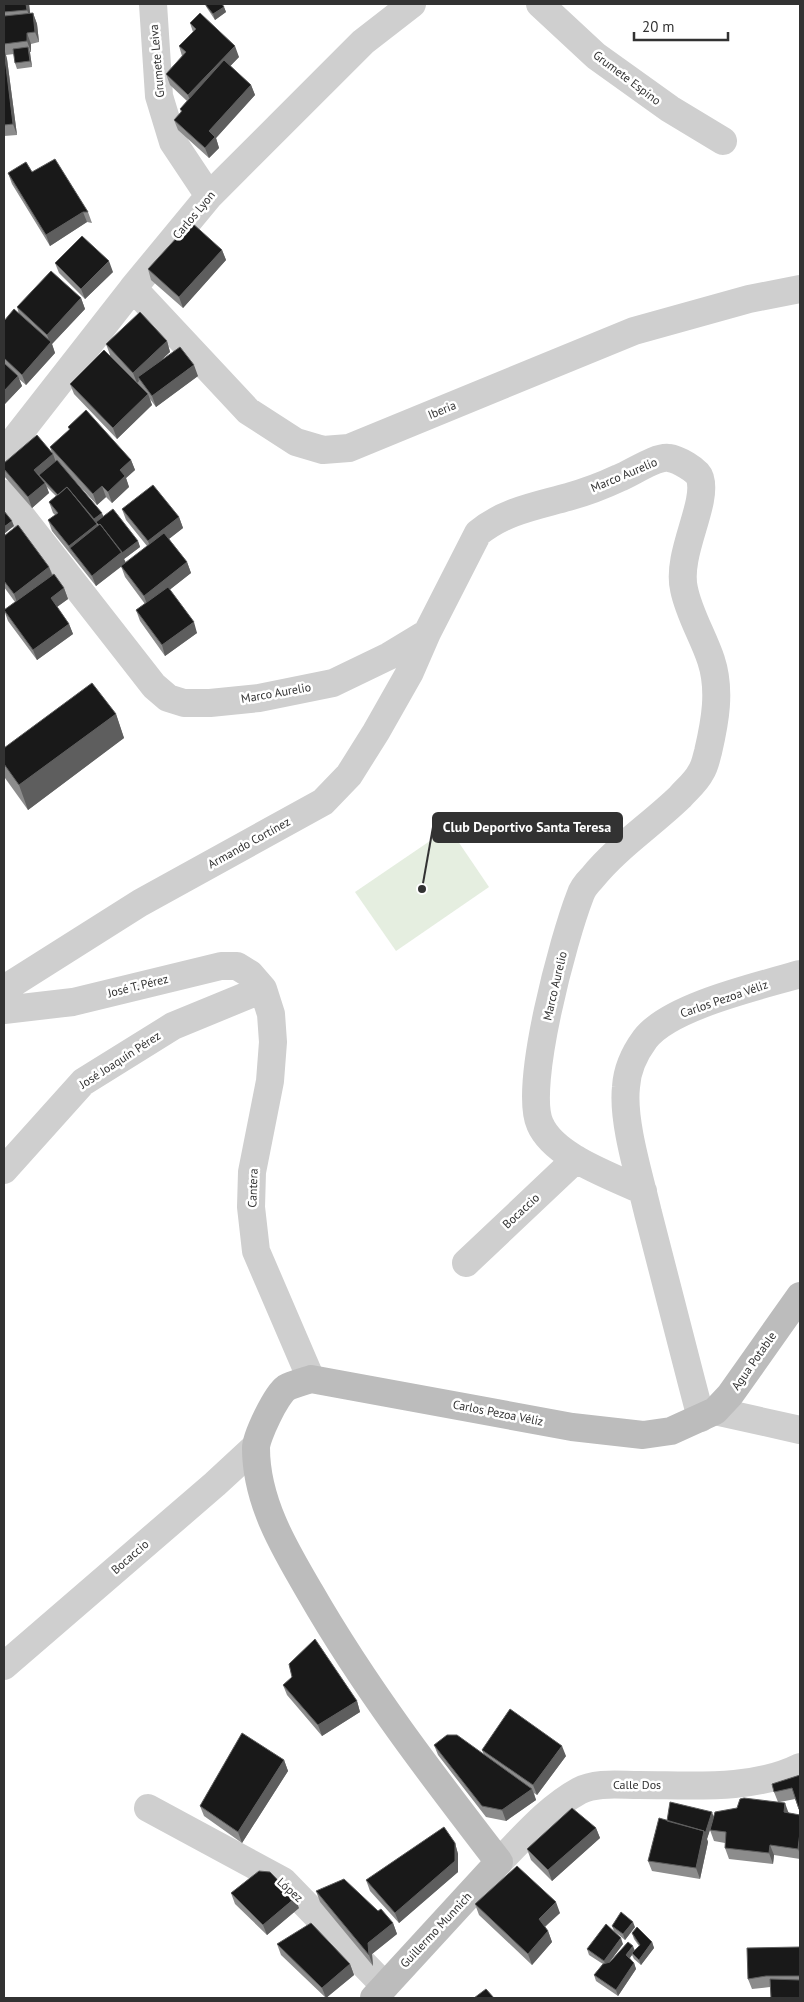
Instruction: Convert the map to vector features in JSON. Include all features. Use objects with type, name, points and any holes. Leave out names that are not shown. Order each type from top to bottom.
[{"type":"main road","name":"Agua Potable","points":[[708,1415],[730,1395],[800,1296]]},
{"type":"main road","name":"Carlos Pezoa Véliz","points":[[311,1379],[572,1427],[642,1435],[671,1431],[708,1415]]},
{"type":"main road","points":[[311,1379],[285,1389],[267,1416],[255,1447],[261,1488],[270,1517],[291,1561],[323,1616],[401,1733],[499,1862]]},
{"type":"main road","name":"Guillermo Munnich","points":[[380,1992],[499,1862]]},
{"type":"street","name":"Grumete Leiva","points":[[153,4],[159,96],[173,142],[209,196]]},
{"type":"street","name":"Carlos Lyon","points":[[4,454],[133,288],[209,196],[363,42],[412,4]]},
{"type":"street","name":"Grumete Espino","points":[[540,4],[596,56],[670,109],[723,141]]},
{"type":"street","name":"Iberia","points":[[133,288],[248,410],[296,442],[323,450],[349,448],[634,331],[749,299],[800,289]]},
{"type":"street","name":"Marco Aurelio","points":[[4,494],[154,686],[168,698],[176,701],[184,703],[210,703],[259,698],[333,683],[389,656],[427,633],[478,533],[492,521],[533,506],[594,489],[656,460],[668,458],[697,472],[701,479],[701,489],[684,558],[683,586],[689,608],[712,664],[717,690],[715,718],[703,770],[696,780],[667,809],[616,852],[592,877],[581,893],[558,970],[538,1063],[536,1084],[536,1111],[540,1125],[551,1140],[576,1159],[643,1191]]},
{"type":"street","name":"Armando Cortínez","points":[[4,989],[140,903],[324,802],[349,775],[376,732],[410,672],[427,633]]},
{"type":"street","name":"José T. Pérez","points":[[4,1010],[74,1002],[221,966],[236,966],[250,974],[264,989]]},
{"type":"street","name":"Carlos Pezoa Véliz","points":[[708,1415],[643,1191],[627,1120],[625,1089],[629,1065],[646,1038],[686,1010],[734,993],[800,974]]},
{"type":"street","name":"José Joaquín Pérez","points":[[4,1170],[82,1082],[173,1026],[264,989]]},
{"type":"street","name":"Cantera","points":[[264,989],[271,1014],[273,1042],[270,1081],[252,1172],[251,1207],[256,1251],[311,1379]]},
{"type":"street","name":"Bocaccio","points":[[466,1263],[576,1159]]},
{"type":"street","points":[[708,1415],[800,1430]]},
{"type":"street","name":"Bocaccio","points":[[4,1666],[215,1484],[255,1447]]},
{"type":"street","name":"Calle Dos","points":[[499,1862],[552,1811],[579,1790],[601,1785],[709,1785],[758,1780],[800,1767]]},
{"type":"street","name":"López","points":[[148,1808],[283,1881],[380,1992]]},
{"type":"shaded area","points":[[449,828],[489,887],[396,951],[355,892]]},
{"type":"building","points":[[4,4],[26,4],[27,10],[4,12]]},
{"type":"building","points":[[205,4],[222,4],[224,7],[213,14]]},
{"type":"building","points":[[33,13],[35,32],[27,33],[27,41],[4,44],[4,16]]},
{"type":"building","points":[[200,13],[235,46],[188,95],[166,74],[186,52],[179,46],[196,29],[190,23]]},
{"type":"building","points":[[28,47],[30,61],[15,63],[13,49]]},
{"type":"building","points":[[4,50],[13,124],[4,125]]},
{"type":"building","points":[[224,60],[251,85],[209,131],[215,137],[205,148],[174,120],[182,111],[180,109]]},
{"type":"building","points":[[55,159],[88,212],[83,212],[46,235],[8,173],[26,162],[32,172]]},
{"type":"building","points":[[191,222],[222,250],[179,297],[148,269]]},
{"type":"building","points":[[82,236],[109,261],[81,289],[55,263]]},
{"type":"building","points":[[51,271],[81,298],[47,335],[17,307]]},
{"type":"building","points":[[14,309],[51,342],[22,375],[4,358],[4,321]]},
{"type":"building","points":[[140,312],[167,341],[133,373],[106,344]]},
{"type":"building","points":[[180,347],[194,365],[152,396],[138,377]]},
{"type":"building","points":[[104,350],[148,394],[113,428],[70,384]]},
{"type":"building","points":[[4,363],[18,376],[4,391]]},
{"type":"building","points":[[86,410],[131,460],[120,470],[125,476],[108,492],[102,486],[93,494],[50,447],[70,429],[68,427]]},
{"type":"building","points":[[37,435],[53,454],[34,470],[45,483],[28,497],[4,469],[4,463]]},
{"type":"building","points":[[57,460],[102,513],[94,519],[67,487],[58,495],[39,475]]},
{"type":"building","points":[[153,485],[179,517],[148,541],[122,509]]},
{"type":"building","points":[[67,487],[97,524],[69,546],[48,520],[58,513],[49,502]]},
{"type":"building","points":[[113,509],[138,541],[122,553],[100,524],[96,522]]},
{"type":"building","points":[[4,511],[12,521],[4,527]]},
{"type":"building","points":[[100,524],[122,552],[92,576],[70,548]]},
{"type":"building","points":[[18,525],[49,567],[14,594],[4,581],[4,536]]},
{"type":"building","points":[[164,533],[187,562],[144,596],[121,566]]},
{"type":"building","points":[[54,574],[64,588],[51,598],[69,624],[33,650],[4,610]]},
{"type":"building","points":[[168,587],[194,622],[162,645],[136,610]]},
{"type":"building","points":[[92,683],[116,714],[19,785],[4,764],[4,748]]},
{"type":"building","points":[[315,1639],[357,1701],[318,1725],[283,1685],[292,1677],[289,1664]]},
{"type":"building","points":[[510,1709],[562,1746],[533,1785],[482,1750]]},
{"type":"building","points":[[242,1733],[284,1760],[238,1832],[200,1806]]},
{"type":"building","points":[[447,1735],[457,1735],[532,1789],[502,1810],[482,1806],[434,1745]]},
{"type":"building","points":[[800,1775],[799,1809],[792,1788],[774,1792],[772,1784]]},
{"type":"building","points":[[740,1799],[785,1803],[784,1812],[800,1815],[798,1849],[770,1845],[769,1853],[725,1848],[726,1832],[710,1830],[715,1812],[737,1808]]},
{"type":"building","points":[[670,1802],[712,1812],[705,1834],[704,1831],[667,1821]]},
{"type":"building","points":[[572,1808],[596,1828],[548,1870],[527,1849]]},
{"type":"building","points":[[659,1818],[704,1831],[696,1868],[648,1861]]},
{"type":"building","points":[[444,1827],[455,1843],[455,1861],[395,1913],[366,1880]]},
{"type":"building","points":[[517,1866],[556,1902],[539,1919],[548,1931],[528,1954],[475,1904]]},
{"type":"building","points":[[259,1871],[270,1872],[295,1898],[263,1925],[231,1893]]},
{"type":"building","points":[[344,1879],[378,1911],[381,1909],[393,1923],[368,1943],[369,1955],[316,1891]]},
{"type":"building","points":[[621,1912],[633,1922],[623,1934],[612,1926]]},
{"type":"building","points":[[311,1923],[350,1964],[322,1988],[277,1944]]},
{"type":"building","points":[[606,1924],[621,1938],[604,1961],[587,1949]]},
{"type":"building","points":[[637,1927],[652,1942],[639,1960],[632,1953],[640,1945],[632,1933]]},
{"type":"building","points":[[628,1942],[633,1946],[626,1955],[634,1963],[616,1990],[594,1975],[603,1964],[610,1962]]},
{"type":"building","points":[[800,1947],[800,1976],[766,1976],[748,1979],[747,1948]]},
{"type":"building","points":[[770,1979],[800,1980],[800,1998],[771,1998]]},
{"type":"building","points":[[486,1989],[494,1998],[474,1998]]},
{"type":"place","name":"Club Deportivo Santa Teresa","points":[[422,889]]}]
